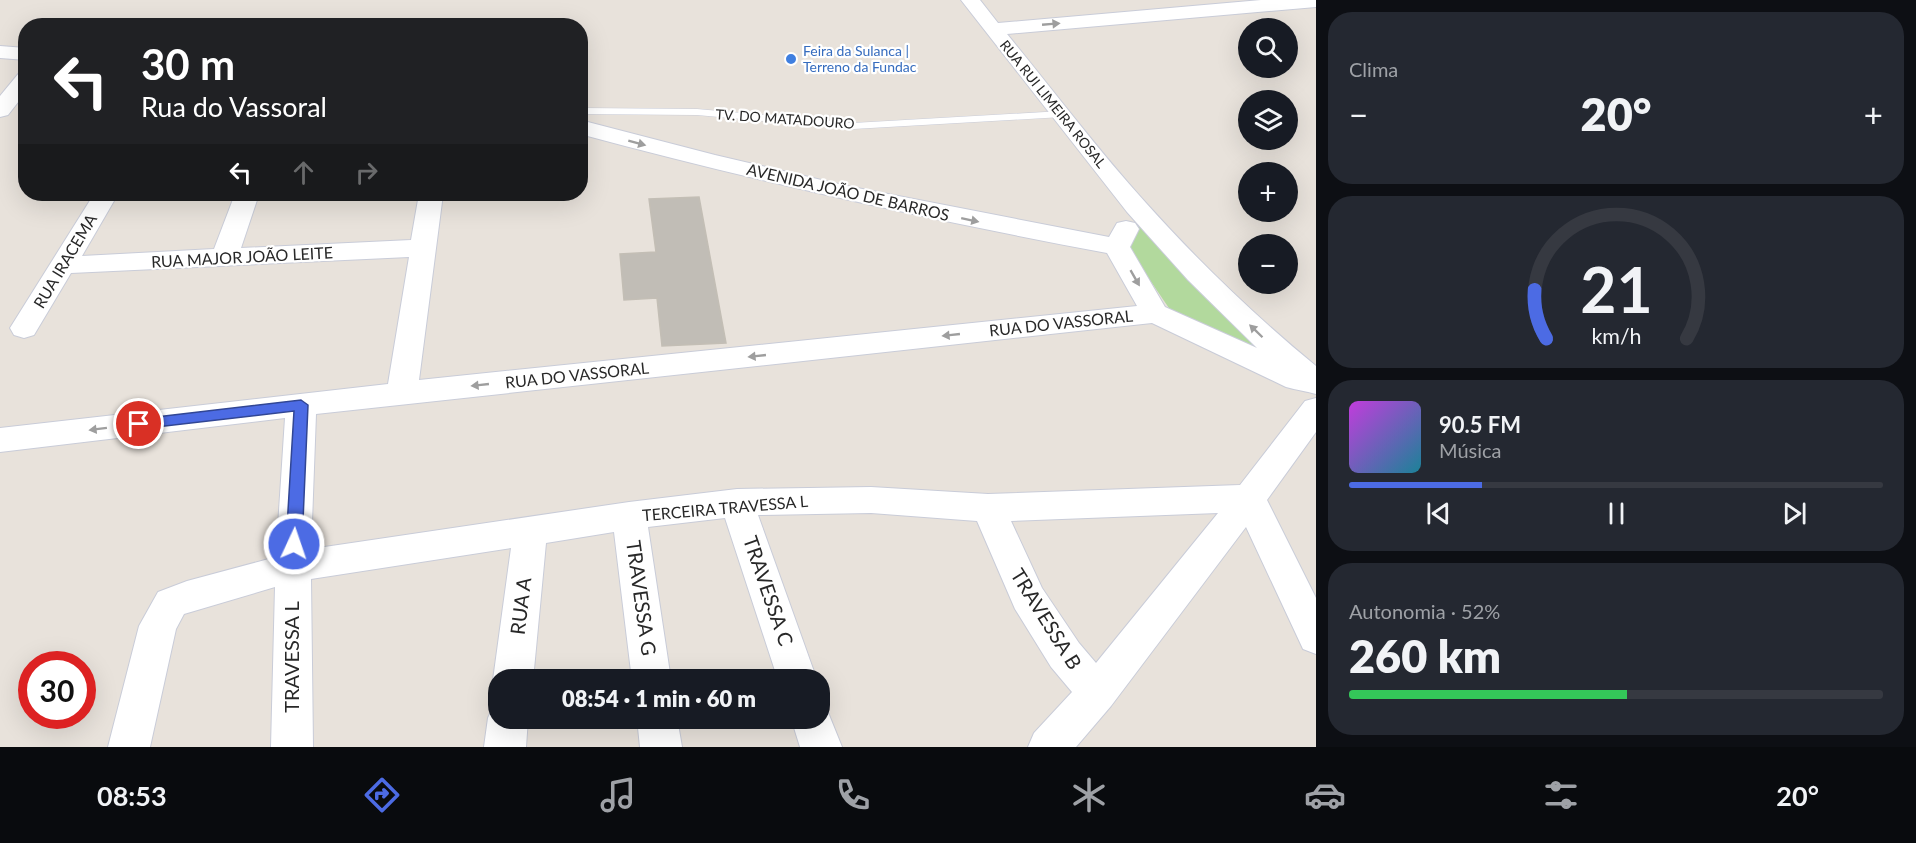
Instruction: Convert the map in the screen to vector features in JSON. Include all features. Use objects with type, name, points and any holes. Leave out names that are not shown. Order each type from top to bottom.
[{"type":"street","points":[[996,19],[1316,1]]},
{"type":"street","name":"RUA RUI LIMEIRA ROSAL","points":[[974,5],[996,19],[1062,114],[1136,207],[1206,282],[1262,337],[1316,383]]},
{"type":"street","points":[[0,52],[18,53]]},
{"type":"street","points":[[0,110],[18,87]]},
{"type":"street","name":"AVENIDA JOÃO DE BARROS","points":[[588,129],[830,190],[1002,226],[1117,247]]},
{"type":"street","name":"RUA IRACEMA","points":[[24,328],[102,201]]},
{"type":"street","points":[[225,257],[245,201]]},
{"type":"street","points":[[402,393],[421,248],[430,201]]},
{"type":"street","points":[[1136,207],[1117,247],[1155,313],[1316,388]]},
{"type":"street","name":"RUA MAJOR JOÃO LEITE","points":[[62,265],[421,248]]},
{"type":"street","name":"RUA DO VASSORAL","points":[[0,440],[402,393],[1155,313]]},
{"type":"street","name":"TRAVESSA L","points":[[292,747],[293,567],[301,405]]},
{"type":"street","points":[[1048,747],[1097,693],[1316,409]]},
{"type":"street","points":[[1249,498],[1316,637]]},
{"type":"street","name":"TERCEIRA TRAVESSA L","points":[[129,747],[159,626],[171,603],[293,567],[530,533],[629,516],[737,503],[789,500],[871,500],[988,508],[1249,498]]},
{"type":"street","name":"TRAVESSA C","points":[[737,503],[794,669]]},
{"type":"street","name":"TRAVESSA B","points":[[988,508],[1028,598],[1065,655],[1097,693]]},
{"type":"street","name":"TRAVESSA G","points":[[629,516],[650,669]]},
{"type":"street","name":"RUA A","points":[[514,669],[530,533]]},
{"type":"street","points":[[505,747],[507,729]]},
{"type":"street","points":[[659,729],[661,747]]},
{"type":"street","points":[[815,729],[821,747]]},
{"type":"lane","name":"TV. DO MATADOURO","points":[[588,111],[697,112],[853,126],[1062,114]]},
{"type":"green space","points":[[1142,219],[1266,353],[1173,314],[1126,245]]},
{"type":"building","points":[[699,197],[726,343],[662,346],[657,298],[624,300],[620,254],[656,252],[649,199]]},
{"type":"place","name":"Feira da Sulanca | Terreno da Fundac","points":[[791,59]]},
{"type":"route","points":[[139,424],[301,405],[294,544]]}]
